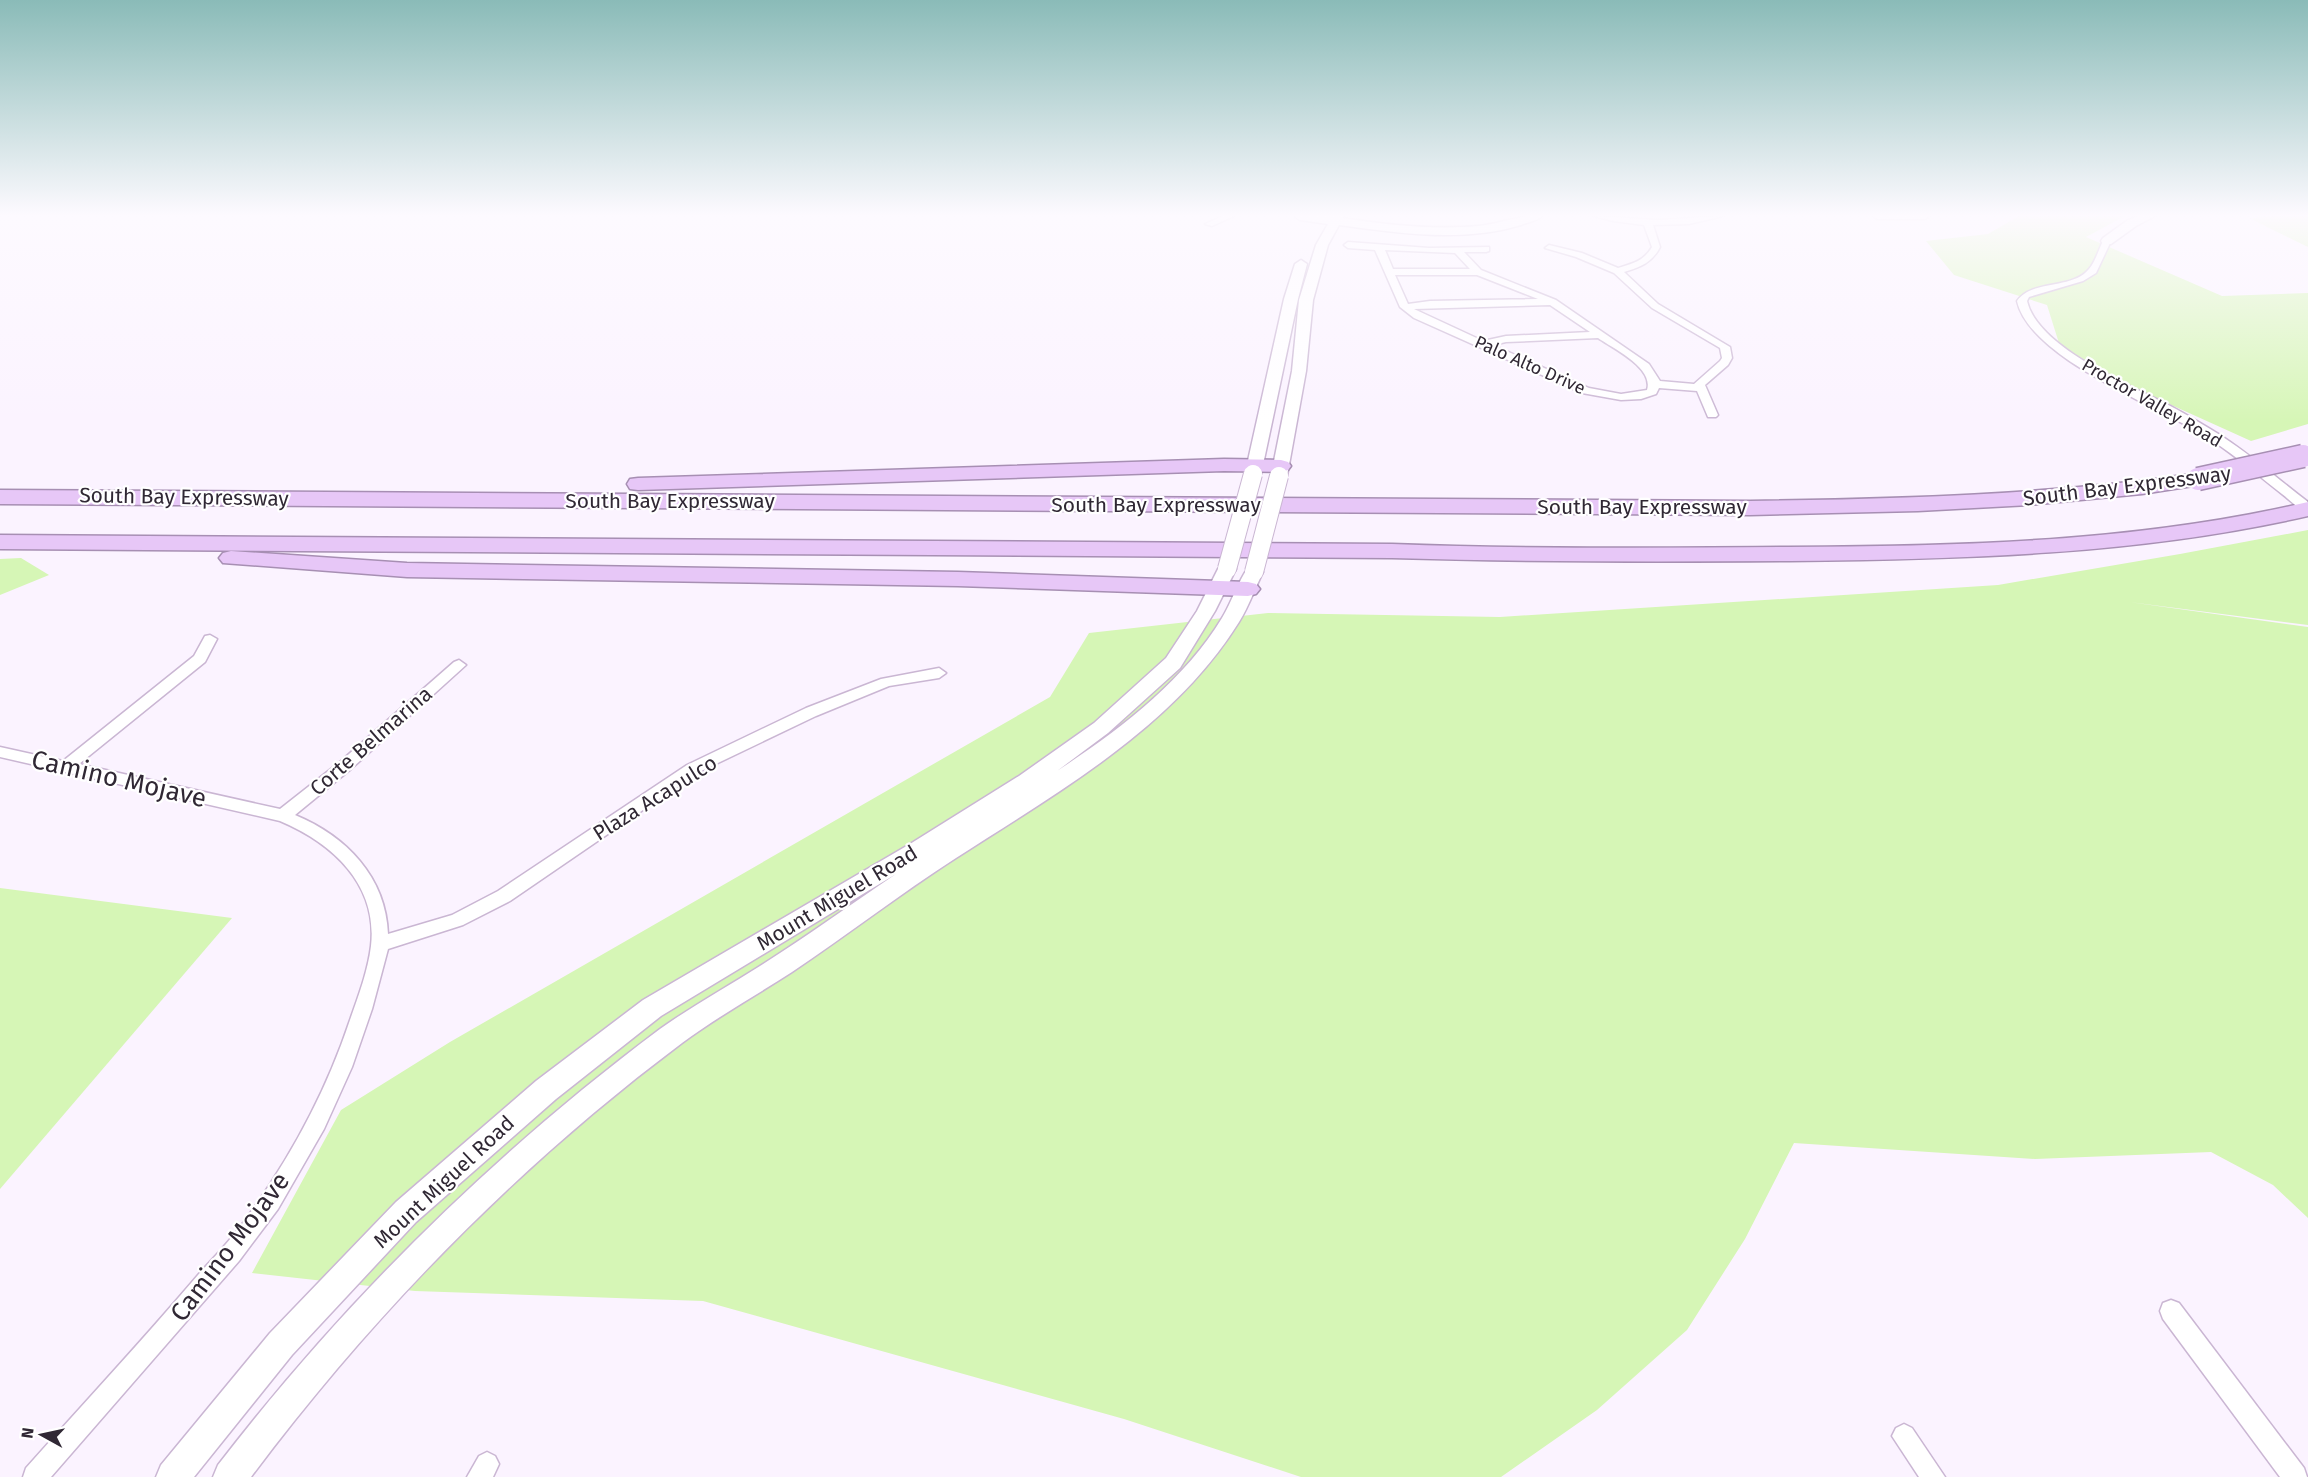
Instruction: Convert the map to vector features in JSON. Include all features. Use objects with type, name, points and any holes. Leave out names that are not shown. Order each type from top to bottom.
[{"type":"highway","name":"South Bay Expressway","points":[[0,497],[1750,508],[1998,502],[2116,491],[2198,479],[2305,456]]},
{"type":"highway","points":[[166,497],[543,488],[717,480],[1280,470]]},
{"type":"highway","name":"South Bay Expressway","points":[[0,542],[1380,551],[1552,556],[1846,554],[1953,552],[2069,544],[2168,534],[2246,522],[2308,509]]},
{"type":"highway","points":[[26,542],[407,570],[946,579],[1223,578],[1251,580]]},
{"type":"street","name":"Mount Miguel Road","points":[[173,1477],[281,1344],[406,1212],[546,1090],[652,1008],[918,850],[1027,782],[1082,741],[1173,663],[1223,578],[1254,469],[1295,285]]},
{"type":"street","name":"Mount Miguel Road","points":[[230,1477],[312,1372],[433,1242],[562,1123],[674,1034],[783,965],[935,860],[1043,792],[1105,749],[1157,704],[1196,663],[1226,626],[1251,580],[1280,470],[1299,371],[1306,300],[1310,285]]},
{"type":"street","points":[[1395,285],[1405,307],[1430,304],[1553,302]]},
{"type":"street","points":[[1510,285],[1553,302],[1597,335],[1646,366],[1654,375],[1655,384],[1700,388]]},
{"type":"street","points":[[1632,285],[1655,306],[1725,347],[1727,358],[1724,363],[1700,381],[1700,388],[1712,415]]},
{"type":"street","name":"Proctor Valley Road","points":[[2060,285],[2026,295],[2022,301],[2025,314],[2041,333],[2091,371],[2174,412],[2209,434],[2308,509]]},
{"type":"street","name":"Palo Alto Drive","points":[[1405,307],[1429,323],[1483,344],[1586,391],[1599,395],[1641,396],[1652,392],[1655,384]]},
{"type":"street","points":[[1483,344],[1506,339],[1597,335]]},
{"type":"street","points":[[64,768],[200,659],[210,639]]},
{"type":"street","name":"Corte Belmarina","points":[[283,816],[346,765],[459,665]]},
{"type":"street","name":"Plaza Acapulco","points":[[380,944],[457,920],[504,896],[692,770],[811,712],[886,682],[939,673]]},
{"type":"street","name":"Camino Mojave","points":[[0,752],[283,816],[329,838],[353,860],[363,874],[376,906],[380,944],[357,1027],[332,1091],[303,1148],[277,1191],[252,1228],[172,1325],[35,1477]]},
{"type":"street","points":[[2171,1311],[2295,1477]]},
{"type":"street","points":[[1904,1436],[1933,1477]]},
{"type":"green space","points":[[1985,285],[2196,285],[2222,296],[2308,293],[2308,424],[2251,441],[2063,356],[2047,305]]},
{"type":"green space","points":[[2308,530],[2308,625],[2129,602],[2308,627],[2308,1218],[2273,1185],[2211,1152],[2035,1159],[1794,1143],[1745,1239],[1687,1330],[1597,1410],[1501,1477],[1301,1477],[1124,1419],[703,1301],[415,1291],[252,1273],[341,1110],[450,1042],[1050,697],[1089,633],[1268,613],[1500,617],[1998,585]]},
{"type":"green space","points":[[21,558],[49,575],[0,595],[0,559]]},
{"type":"green space","points":[[0,888],[232,918],[0,1189]]}]
